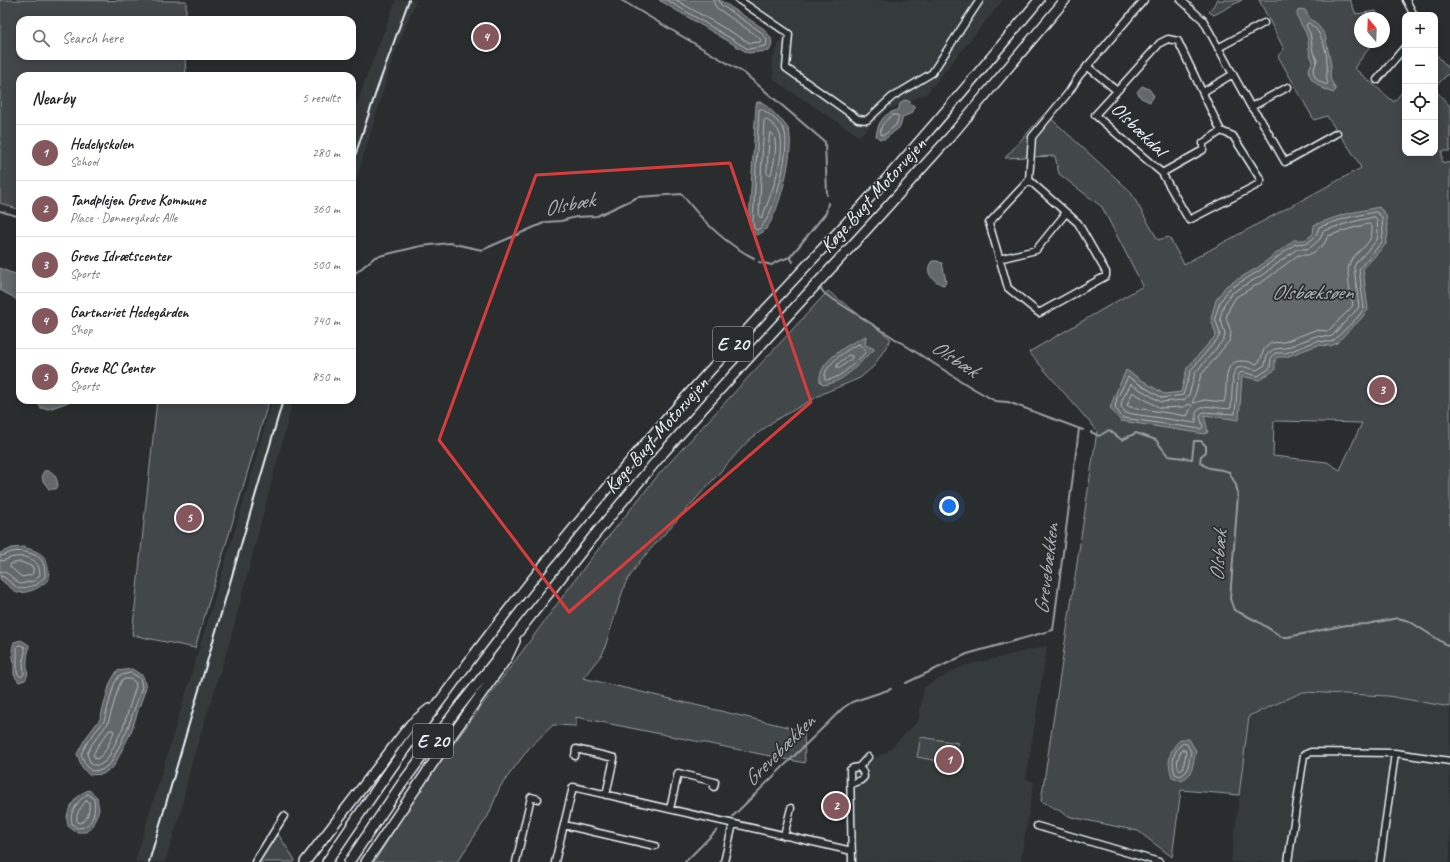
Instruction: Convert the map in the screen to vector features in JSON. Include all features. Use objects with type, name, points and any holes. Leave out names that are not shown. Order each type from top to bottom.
[{"type":"highway","name":"Køge Bugt Motorvejen","points":[[327,862],[388,772],[440,700],[508,611],[578,524],[649,439],[708,372],[864,204],[937,122],[1039,0]]},
{"type":"highway","name":"Køge Bugt Motorvejen","points":[[349,862],[401,784],[450,718],[593,537],[663,453],[950,137],[1065,0]]},
{"type":"highway","points":[[366,862],[452,735],[507,658],[524,624]]},
{"type":"highway","points":[[305,862],[411,724],[440,700]]},
{"type":"street","points":[[739,0],[789,34],[786,68],[858,119],[867,120],[892,97],[932,73],[980,0]]},
{"type":"street","points":[[1029,180],[1078,223],[1106,272],[1106,276],[1039,313],[1008,288],[989,222],[1029,180],[1032,137],[1069,92],[1087,66],[1144,0]]},
{"type":"street","points":[[1181,0],[1200,16],[1251,107],[1261,120],[1285,162],[1337,133]]},
{"type":"street","points":[[1406,0],[1412,12]]},
{"type":"street","points":[[1218,48],[1264,23]]},
{"type":"street","name":"Olsbækdal","points":[[1168,39],[1178,41],[1203,92],[1221,131],[1233,136],[1261,180],[1259,184],[1189,220],[1162,173],[1095,115],[1160,43],[1168,39]]},
{"type":"street","points":[[1377,80],[1404,48]]},
{"type":"street","name":"Olsbækdal","points":[[1087,66],[1117,91]]},
{"type":"street","points":[[1203,92],[1233,74]]},
{"type":"street","points":[[1251,107],[1288,87]]},
{"type":"street","name":"Olsbækdal","points":[[1162,173],[1203,150],[1203,143],[1221,131]]},
{"type":"street","points":[[999,259],[1036,250],[1066,213]]},
{"type":"street","points":[[575,756],[576,749],[614,758],[606,795]]},
{"type":"street","points":[[1288,862],[1304,755],[1311,752],[1396,753],[1450,761]]},
{"type":"street","points":[[1380,862],[1396,753]]},
{"type":"street","points":[[852,862],[850,770],[859,767],[868,757]]},
{"type":"street","points":[[851,784],[861,780],[864,777],[863,772],[859,767]]},
{"type":"street","points":[[670,810],[678,773],[715,782],[714,787]]},
{"type":"street","points":[[555,862],[573,787],[852,851]]},
{"type":"street","points":[[516,862],[531,797],[538,799]]},
{"type":"street","points":[[784,836],[791,808]]},
{"type":"street","points":[[255,862],[284,816]]},
{"type":"street","points":[[724,862],[733,824]]},
{"type":"street","points":[[564,825],[655,846]]},
{"type":"street","points":[[1037,826],[1159,862]]},
{"type":"highlighted area","points":[[730,163],[811,402],[569,612],[439,440],[536,175]]},
{"type":"shaded area","points":[[0,0],[186,1],[186,16],[16,16],[16,60],[185,60],[186,72],[16,72],[16,209],[0,203]]},
{"type":"shaded area","points":[[396,0],[416,0],[391,64],[356,182],[356,105]]},
{"type":"shaded area","points":[[733,0],[1003,0],[926,94],[887,110],[859,136],[774,80],[772,60],[781,39],[781,32]]},
{"type":"shaded area","points":[[1217,0],[1242,0],[1214,15],[1209,12]]},
{"type":"shaded area","points":[[1259,0],[1350,0],[1355,12],[1354,48],[1369,48],[1354,68],[1394,102],[1402,92],[1402,156],[1438,156],[1438,93],[1450,106],[1450,151],[1442,151],[1442,162],[1450,163],[1450,707],[1388,696],[1303,692],[1249,716],[1239,795],[1181,790],[1172,857],[1138,831],[1071,817],[1041,801],[1097,431],[1029,352],[1143,286],[1102,207],[1059,174],[1055,156],[1005,158],[1045,113],[1130,191],[1158,240],[1169,237],[1184,264],[1361,168],[1327,116],[1314,120],[1278,56],[1284,49]],"holes":[[[1274,421],[1362,423],[1340,470],[1327,462],[1273,456]]]},
{"type":"shaded area","points":[[1438,56],[1450,70],[1450,72],[1438,84]]},
{"type":"shaded area","points":[[828,291],[891,339],[874,366],[860,378],[824,393],[774,421],[748,441],[640,561],[625,584],[603,653],[583,678],[804,731],[805,763],[576,717],[576,726],[553,725],[529,748],[500,787],[488,816],[457,862],[374,862],[421,788],[589,561],[659,474]]},
{"type":"shaded area","points":[[157,404],[268,404],[195,648],[132,635]]},
{"type":"shaded area","points":[[271,404],[292,404],[230,641],[190,768],[180,815],[165,862],[135,862],[253,470]]},
{"type":"shaded area","points":[[1047,646],[1026,779],[1034,782],[1021,857],[1022,862],[855,862],[853,766],[886,753],[918,721],[924,687],[963,666]]},
{"type":"shaded area","points":[[1303,692],[1388,696],[1450,707],[1450,862],[1231,862],[1249,717]]},
{"type":"shaded area","points":[[921,737],[958,743],[954,764],[917,757]]},
{"type":"shaded area","points":[[278,834],[295,860],[294,862],[259,862]]},
{"type":"water","points":[[659,0],[720,0],[764,29],[771,38],[772,45],[769,51],[748,53]]},
{"type":"water","points":[[1300,9],[1305,10],[1310,19],[1316,23],[1325,35],[1331,65],[1330,78],[1336,90],[1333,93],[1315,82],[1308,71],[1313,61],[1309,52],[1307,36],[1297,15],[1297,12]]},
{"type":"water","points":[[1142,86],[1149,89],[1154,96],[1150,102],[1141,98],[1137,92]]},
{"type":"water","points":[[904,100],[909,101],[915,107],[912,113],[903,117],[900,127],[885,139],[880,139],[876,136],[882,119],[893,111],[898,110],[900,104]]},
{"type":"water","points":[[757,102],[762,102],[787,127],[789,131],[790,152],[785,182],[776,210],[765,230],[756,235],[751,229],[749,222]]},
{"type":"water","name":"Olsbæksøen","points":[[1379,207],[1386,215],[1388,233],[1386,244],[1363,269],[1368,310],[1337,343],[1331,346],[1318,345],[1286,357],[1277,357],[1275,360],[1275,370],[1259,380],[1242,376],[1239,420],[1204,415],[1208,432],[1205,434],[1121,421],[1110,408],[1126,370],[1164,394],[1181,392],[1187,368],[1216,335],[1211,318],[1216,300],[1226,286],[1257,268],[1294,240],[1305,240],[1313,234],[1314,225],[1345,214]]},
{"type":"water","points":[[932,261],[942,263],[946,281],[945,284],[943,285],[939,283],[930,276],[929,265]]},
{"type":"water","points":[[0,268],[16,274],[16,300],[0,290]]},
{"type":"water","points":[[866,336],[865,345],[875,349],[845,376],[823,385],[820,382],[820,374],[829,360],[844,348]]},
{"type":"water","points":[[38,404],[63,404],[49,409],[41,408]]},
{"type":"water","points":[[44,471],[50,471],[53,473],[57,480],[58,486],[56,489],[49,489],[43,481],[42,475]]},
{"type":"water","points":[[23,547],[36,551],[44,557],[48,566],[49,579],[34,589],[27,592],[17,593],[0,579],[0,553],[12,548]]},
{"type":"water","points":[[21,640],[29,645],[27,659],[28,671],[25,680],[19,682],[14,675],[12,650],[14,642]]},
{"type":"water","points":[[132,669],[143,676],[146,687],[131,732],[114,766],[103,774],[89,775],[82,767],[77,754],[85,739],[100,719],[110,683],[117,671]]},
{"type":"water","points":[[1181,739],[1189,739],[1196,751],[1191,773],[1182,781],[1172,777],[1169,766],[1171,752]]},
{"type":"water","points":[[89,790],[97,797],[99,810],[92,826],[86,832],[76,832],[68,826],[68,813],[72,804],[78,797]]},
{"type":"waterway","points":[[621,0],[744,73],[825,142],[827,195]]},
{"type":"waterway","name":"Olsbæk","points":[[356,273],[375,257],[421,246],[450,243],[482,250],[546,222],[561,221],[576,217],[597,216],[638,197],[682,194],[697,213],[714,230],[723,238],[754,258]]},
{"type":"waterway","points":[[790,257],[826,213],[828,203]]},
{"type":"waterway","name":"Olsbæk","points":[[0,211],[16,216]]},
{"type":"waterway","name":"Olsbæk","points":[[759,262],[772,265],[790,257],[793,262]]},
{"type":"waterway","name":"Olsbæk","points":[[821,289],[825,294],[995,401],[1008,402],[1083,430]]},
{"type":"waterway","name":"Grevebækken","points":[[906,683],[967,654],[1053,630],[1079,429]]},
{"type":"waterway","name":"Olsbæk","points":[[1091,432],[1099,436],[1109,430],[1122,440],[1136,433],[1156,440],[1168,456],[1192,459],[1194,441],[1201,441],[1206,446],[1206,452],[1201,456],[1200,462],[1207,467],[1229,472],[1236,485],[1238,495],[1230,599],[1234,610],[1257,621],[1282,637],[1346,625],[1367,624],[1398,618],[1409,621],[1450,647]]},
{"type":"waterway","name":"Grevebækken","points":[[733,816],[843,708],[852,702],[891,689]]},
{"type":"waterway","name":"Grevebækken","points":[[685,862],[717,830]]},
{"type":"railway","points":[[356,153],[409,0]]},
{"type":"railway","points":[[149,862],[282,404]]},
{"type":"place","name":"Gartneriet Hedegården","points":[[486,37]]},
{"type":"place","name":"Greve Idrætscenter","points":[[1382,390]]},
{"type":"place","name":"Greve RC Center","points":[[189,518]]},
{"type":"place","name":"Hedelyskolen","points":[[949,760]]},
{"type":"place","name":"Tandplejen Greve Kommune","points":[[836,806]]}]
